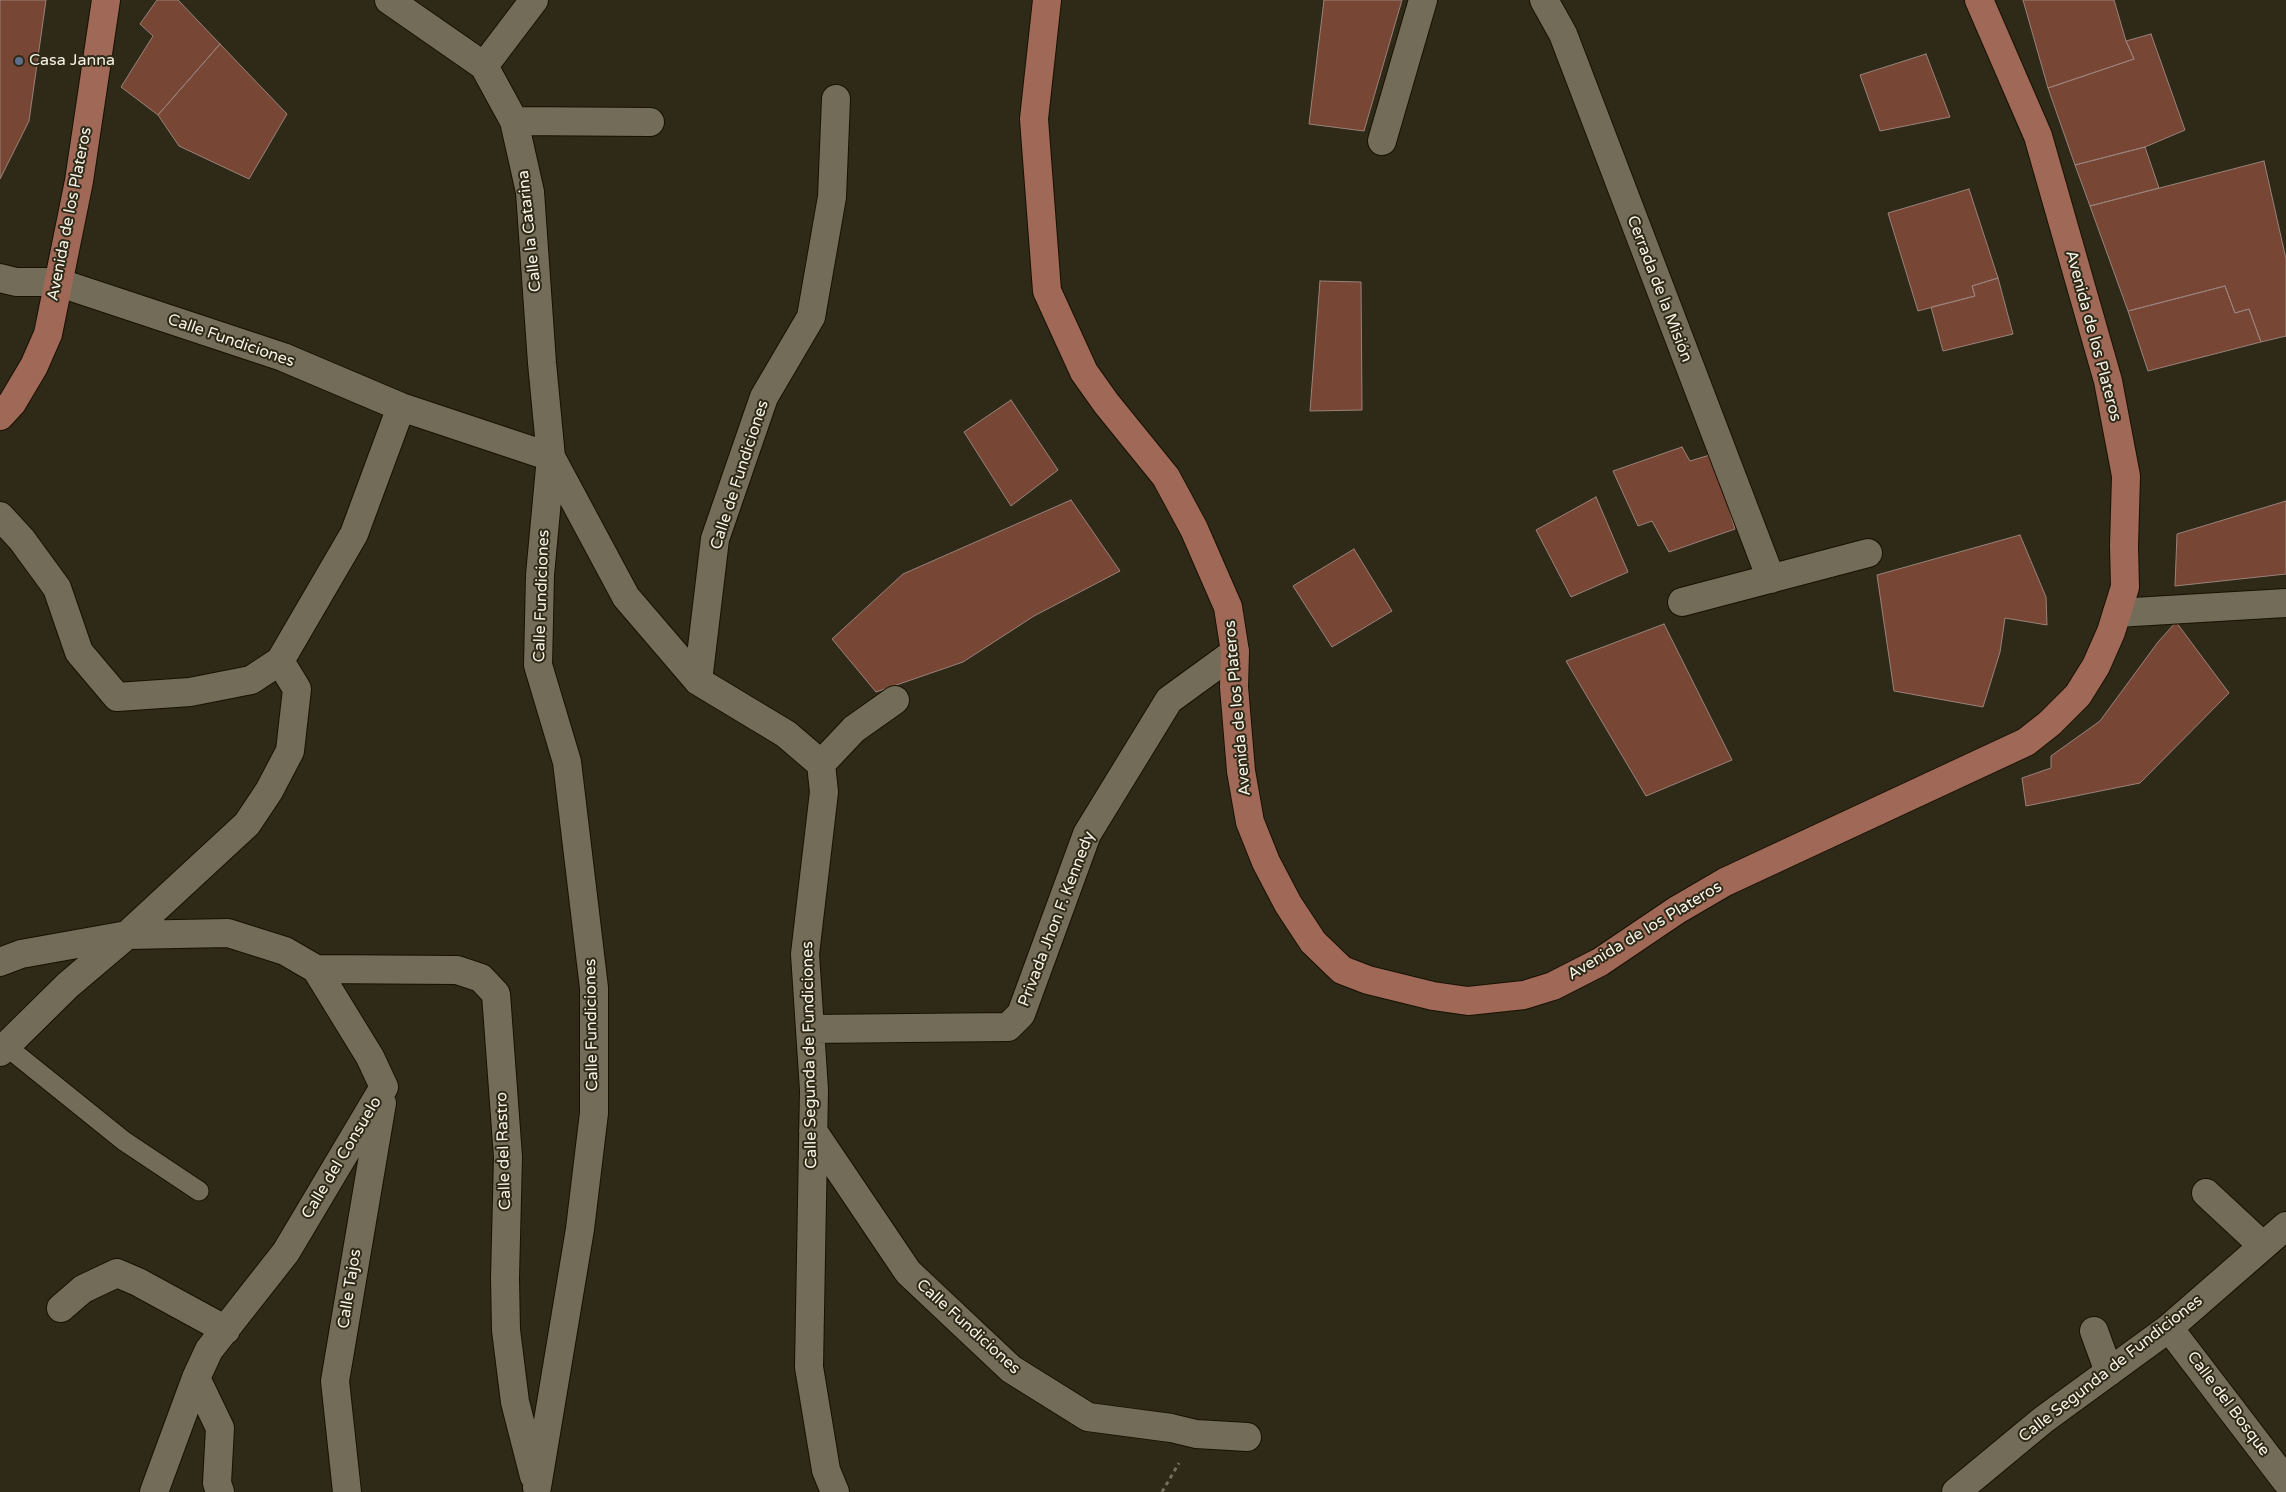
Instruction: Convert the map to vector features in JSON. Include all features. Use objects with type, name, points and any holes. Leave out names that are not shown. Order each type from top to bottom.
[{"type":"main road","name":"Avenida de los Plateros","points":[[0,416],[12,403],[34,366],[48,334],[57,282],[79,181],[106,0]]},
{"type":"main road","name":"Avenida de los Plateros","points":[[1047,0],[1034,119],[1046,291],[1084,372],[1106,404],[1166,478],[1194,529],[1228,607],[1235,652],[1236,725],[1240,771],[1250,822],[1266,862],[1288,904],[1313,942],[1342,970],[1368,980],[1433,996],[1468,1000],[1524,995],[1553,986],[1600,962],[1677,910],[1725,882],[2026,742],[2050,723],[2078,695],[2096,666],[2111,632],[2125,587],[2126,476],[2108,381],[2038,136],[1979,0]]},
{"type":"street","points":[[389,0],[484,66],[534,0]]},
{"type":"street","points":[[1382,140],[1423,0]]},
{"type":"street","name":"Cerrada de la Misión","points":[[1544,0],[1563,34],[1771,579]]},
{"type":"street","name":"Calle la Catarina","points":[[484,66],[514,121],[530,192],[542,363],[551,457]]},
{"type":"street","name":"Calle de Fundiciones","points":[[698,681],[716,539],[764,397],[811,317],[832,197],[836,99]]},
{"type":"street","points":[[514,121],[650,122]]},
{"type":"street","name":"Calle Fundiciones","points":[[0,278],[16,282],[57,282],[283,357],[401,407],[551,457],[540,575],[538,665],[567,762],[594,988],[594,1113],[580,1229],[538,1489]]},
{"type":"street","points":[[0,516],[22,540],[57,588],[78,652],[116,697],[190,692],[251,680],[280,661],[354,534],[401,407]]},
{"type":"street","points":[[551,457],[626,597],[698,681],[786,734],[821,764],[854,729],[895,700]]},
{"type":"street","points":[[1682,602],[1868,553]]},
{"type":"street","points":[[2117,613],[2286,603]]},
{"type":"street","name":"Privada Jhon F. Kennedy","points":[[810,1029],[1008,1028],[1022,1014],[1087,834],[1169,700],[1235,652]]},
{"type":"street","points":[[3,1049],[68,985],[127,935],[247,824],[269,791],[290,751],[296,689],[280,661]]},
{"type":"street","name":"Calle Segunda de Fundiciones","points":[[821,764],[824,792],[805,954],[814,1090],[809,1367],[826,1470],[835,1492]]},
{"type":"street","name":"Calle del Consuelo","points":[[0,962],[21,954],[127,935],[228,932],[285,951],[316,969],[370,1057],[384,1087],[286,1252],[209,1350],[196,1378],[154,1492]]},
{"type":"street","name":"Calle del Rastro","points":[[316,969],[457,970],[481,978],[496,994],[508,1157],[504,1278],[506,1330],[515,1402],[538,1489]]},
{"type":"street","name":"Calle Tajos","points":[[347,1492],[335,1380],[384,1087]]},
{"type":"street","name":"Calle Fundiciones","points":[[813,1131],[908,1272],[1011,1369],[1088,1417],[1171,1428],[1196,1434],[1247,1437]]},
{"type":"street","points":[[2206,1193],[2263,1246]]},
{"type":"street","name":"Calle Segunda de Fundiciones","points":[[1956,1492],[2043,1420],[2169,1328],[2286,1226]]},
{"type":"street","points":[[61,1308],[84,1289],[117,1273],[138,1282],[226,1330]]},
{"type":"street","name":"Calle del Bosque","points":[[2169,1328],[2286,1481]]},
{"type":"street","points":[[2094,1331],[2109,1372]]},
{"type":"street","points":[[196,1378],[220,1428],[217,1483],[220,1492]]},
{"type":"lane","points":[[3,1049],[124,1141],[199,1191]]},
{"type":"building","name":"Casa Janna","points":[[0,0],[46,0],[29,121],[0,179]]},
{"type":"building","points":[[157,0],[178,0],[220,44],[158,115],[121,87],[153,36],[140,24]]},
{"type":"building","points":[[1324,0],[1402,0],[1364,131],[1309,124]]},
{"type":"building","points":[[2023,0],[2114,0],[2126,41],[2134,59],[2048,88]]},
{"type":"building","points":[[2151,34],[2185,130],[2145,147],[2075,165],[2048,88],[2134,59],[2126,41]]},
{"type":"building","points":[[220,44],[287,114],[249,179],[179,146],[158,115]]},
{"type":"building","points":[[1926,54],[1950,117],[1880,131],[1860,75]]},
{"type":"building","points":[[2145,147],[2159,188],[2090,206],[2075,165]]},
{"type":"building","points":[[2264,161],[2286,259],[2286,336],[2261,342],[2249,309],[2235,313],[2225,286],[2128,311],[2090,206]]},
{"type":"building","points":[[1969,189],[1998,278],[1972,286],[1975,296],[1918,311],[1888,213]]},
{"type":"building","points":[[1998,278],[2013,334],[1943,351],[1931,307],[1975,296],[1972,286]]},
{"type":"building","points":[[1320,281],[1361,282],[1362,410],[1310,411]]},
{"type":"building","points":[[2225,286],[2235,313],[2249,309],[2261,342],[2148,371],[2128,311]]},
{"type":"building","points":[[1011,400],[1058,470],[1011,506],[964,432]]},
{"type":"building","points":[[1682,447],[1690,461],[1713,454],[1735,529],[1669,552],[1652,521],[1638,526],[1613,471]]},
{"type":"building","points":[[1596,497],[1628,572],[1571,597],[1536,530]]},
{"type":"building","points":[[1071,500],[1120,571],[1034,616],[963,662],[876,692],[832,639],[903,574]]},
{"type":"building","points":[[2286,501],[2286,574],[2175,586],[2177,534]]},
{"type":"building","points":[[2020,535],[2046,597],[2047,625],[2005,618],[2000,652],[1983,707],[1894,691],[1877,575]]},
{"type":"building","points":[[1354,549],[1392,611],[1332,647],[1293,586]]},
{"type":"building","points":[[2176,622],[2229,693],[2140,783],[2026,806],[2022,778],[2051,768],[2051,756],[2100,721],[2158,642]]},
{"type":"building","points":[[1664,624],[1732,760],[1646,796],[1566,661]]},
{"type":"place","name":"Casa Janna","points":[[19,61]]}]
